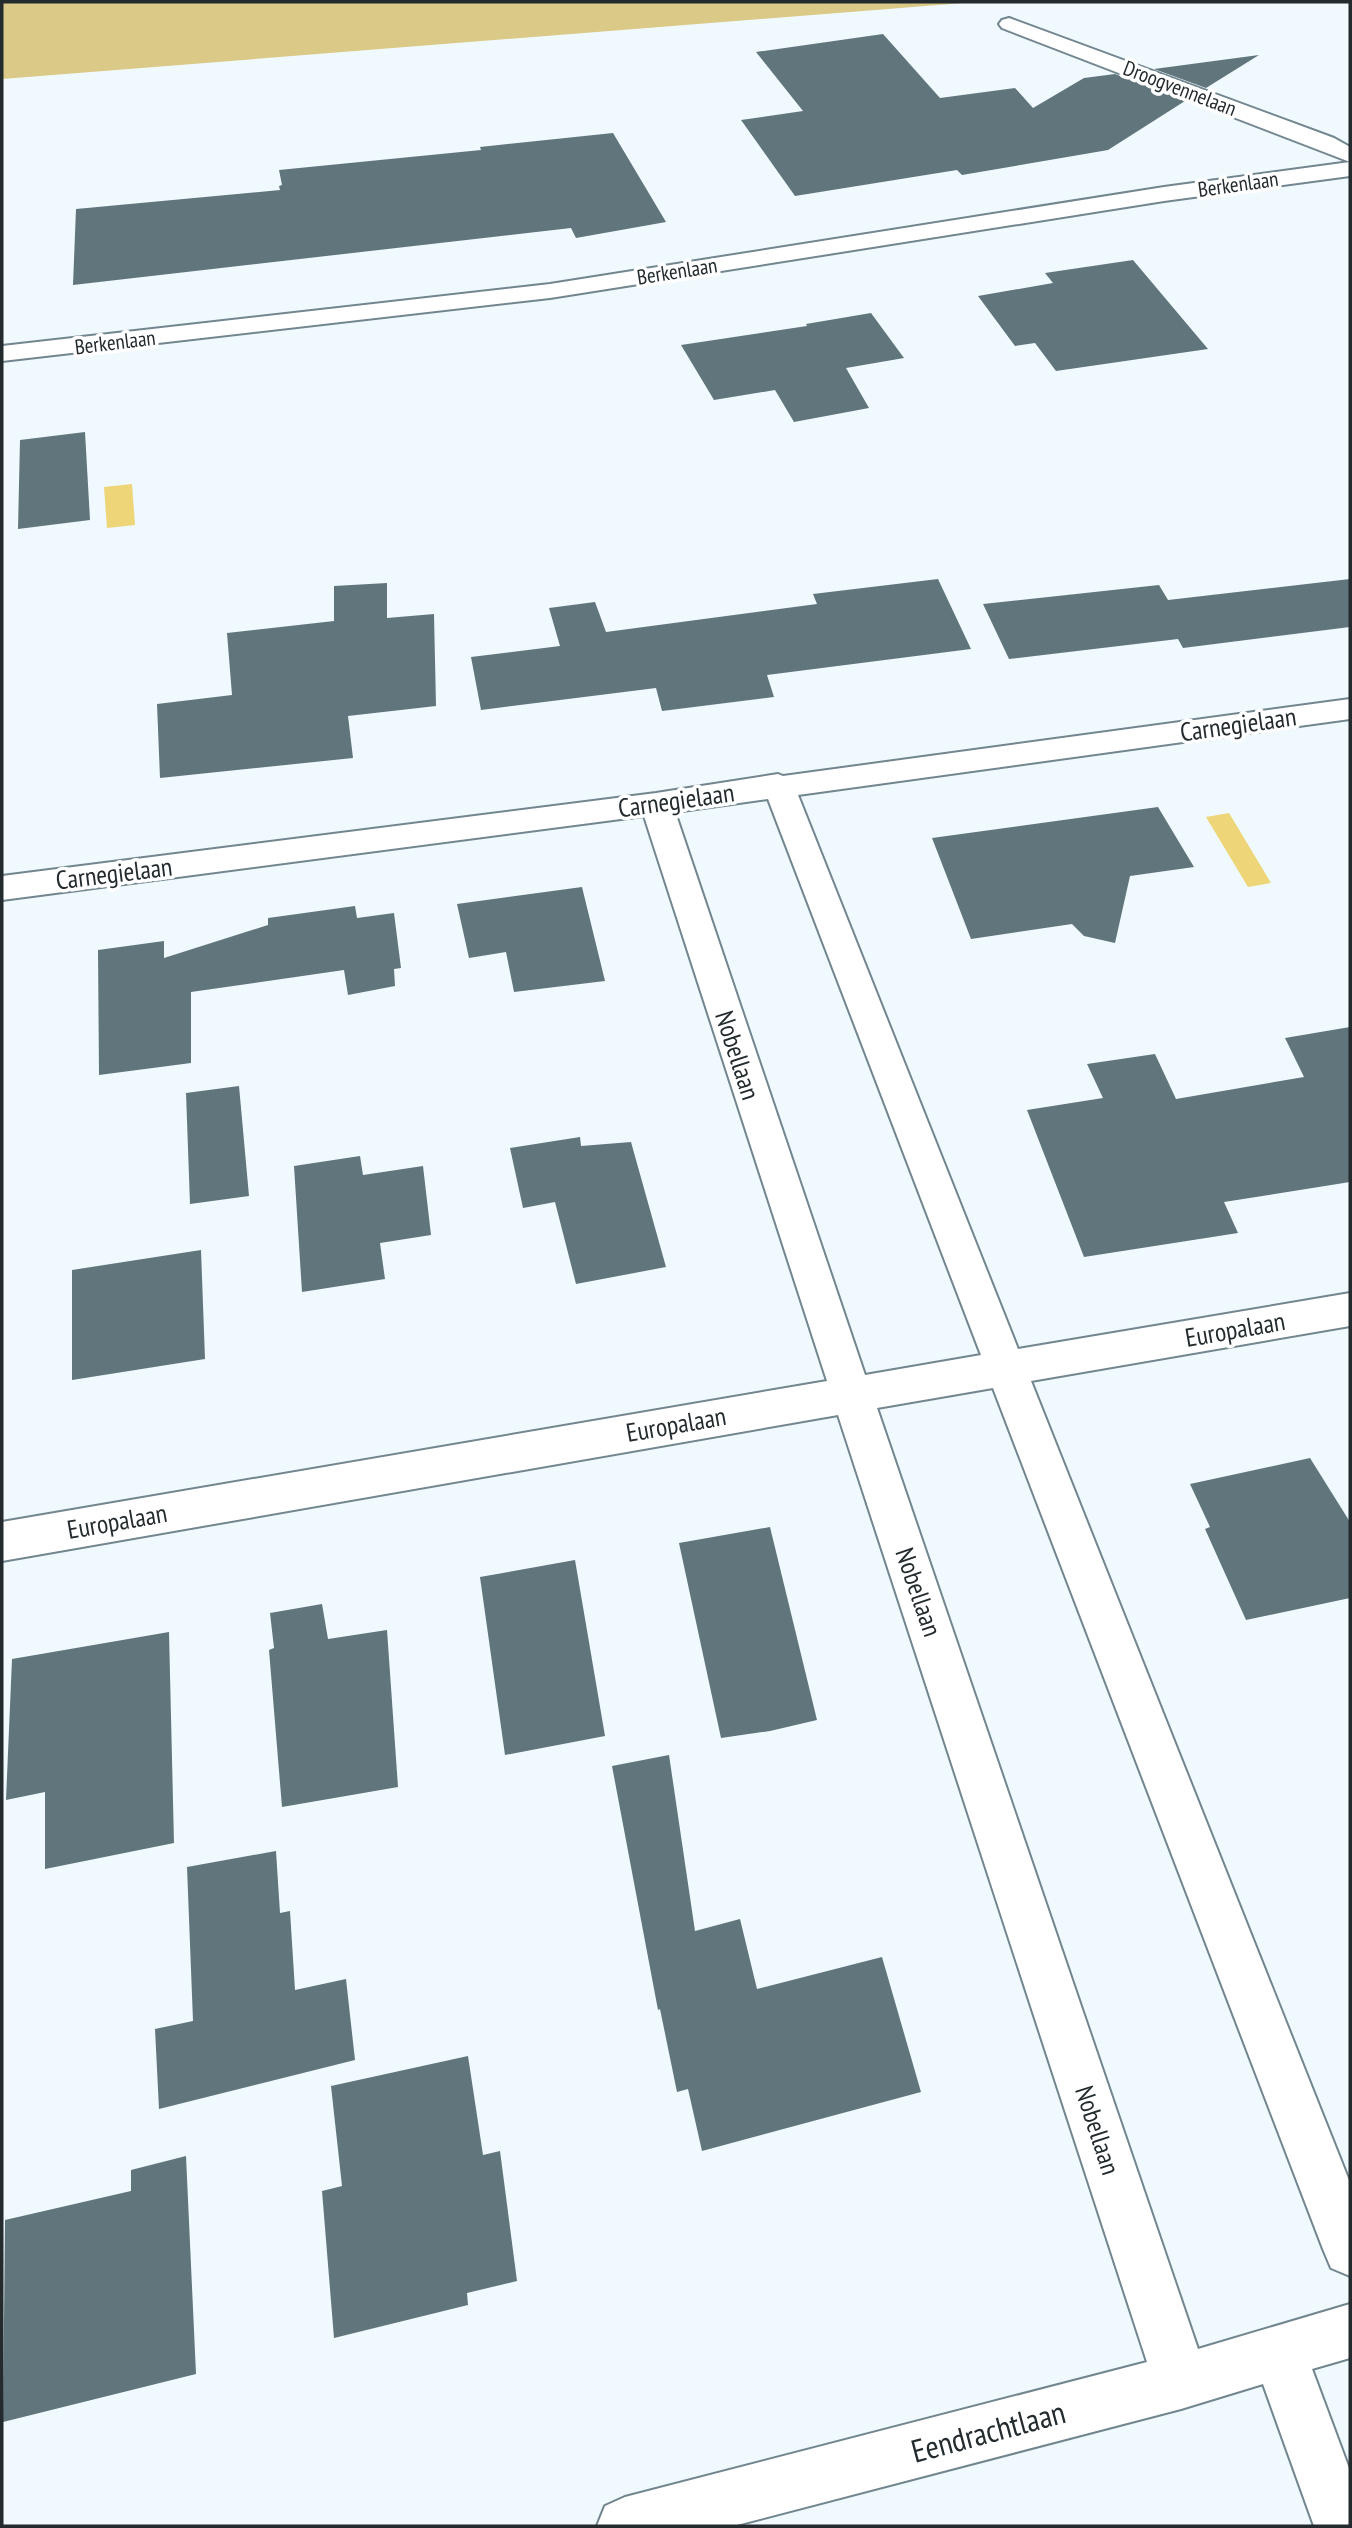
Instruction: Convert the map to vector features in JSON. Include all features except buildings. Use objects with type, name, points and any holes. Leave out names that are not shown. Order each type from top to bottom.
[{"type":"street","name":"Droogvennelaan","points":[[1009,24],[1326,143],[1350,155]]},
{"type":"street","name":"Berkenlaan","points":[[2,354],[550,291],[1164,194],[1350,169]]},
{"type":"street","name":"Carnegielaan","points":[[2,888],[656,804],[778,785],[1350,709]]},
{"type":"street","points":[[778,785],[1350,2249]]},
{"type":"street","name":"Nobellaan","points":[[656,804],[850,1393],[958,1704],[1181,2381]]},
{"type":"street","name":"Europalaan","points":[[2,1541],[1350,1309]]},
{"type":"street","name":"Eendrachtlaan","points":[[625,2526],[1181,2381],[1350,2331]]},
{"type":"street","points":[[1279,2353],[1342,2526]]},
{"type":"shaded area","points":[[2,2],[976,2],[2,79]]},
{"type":"shaded area","points":[[132,484],[135,525],[107,528],[104,487]]},
{"type":"shaded area","points":[[1229,813],[1271,883],[1248,887],[1206,817]]}]
